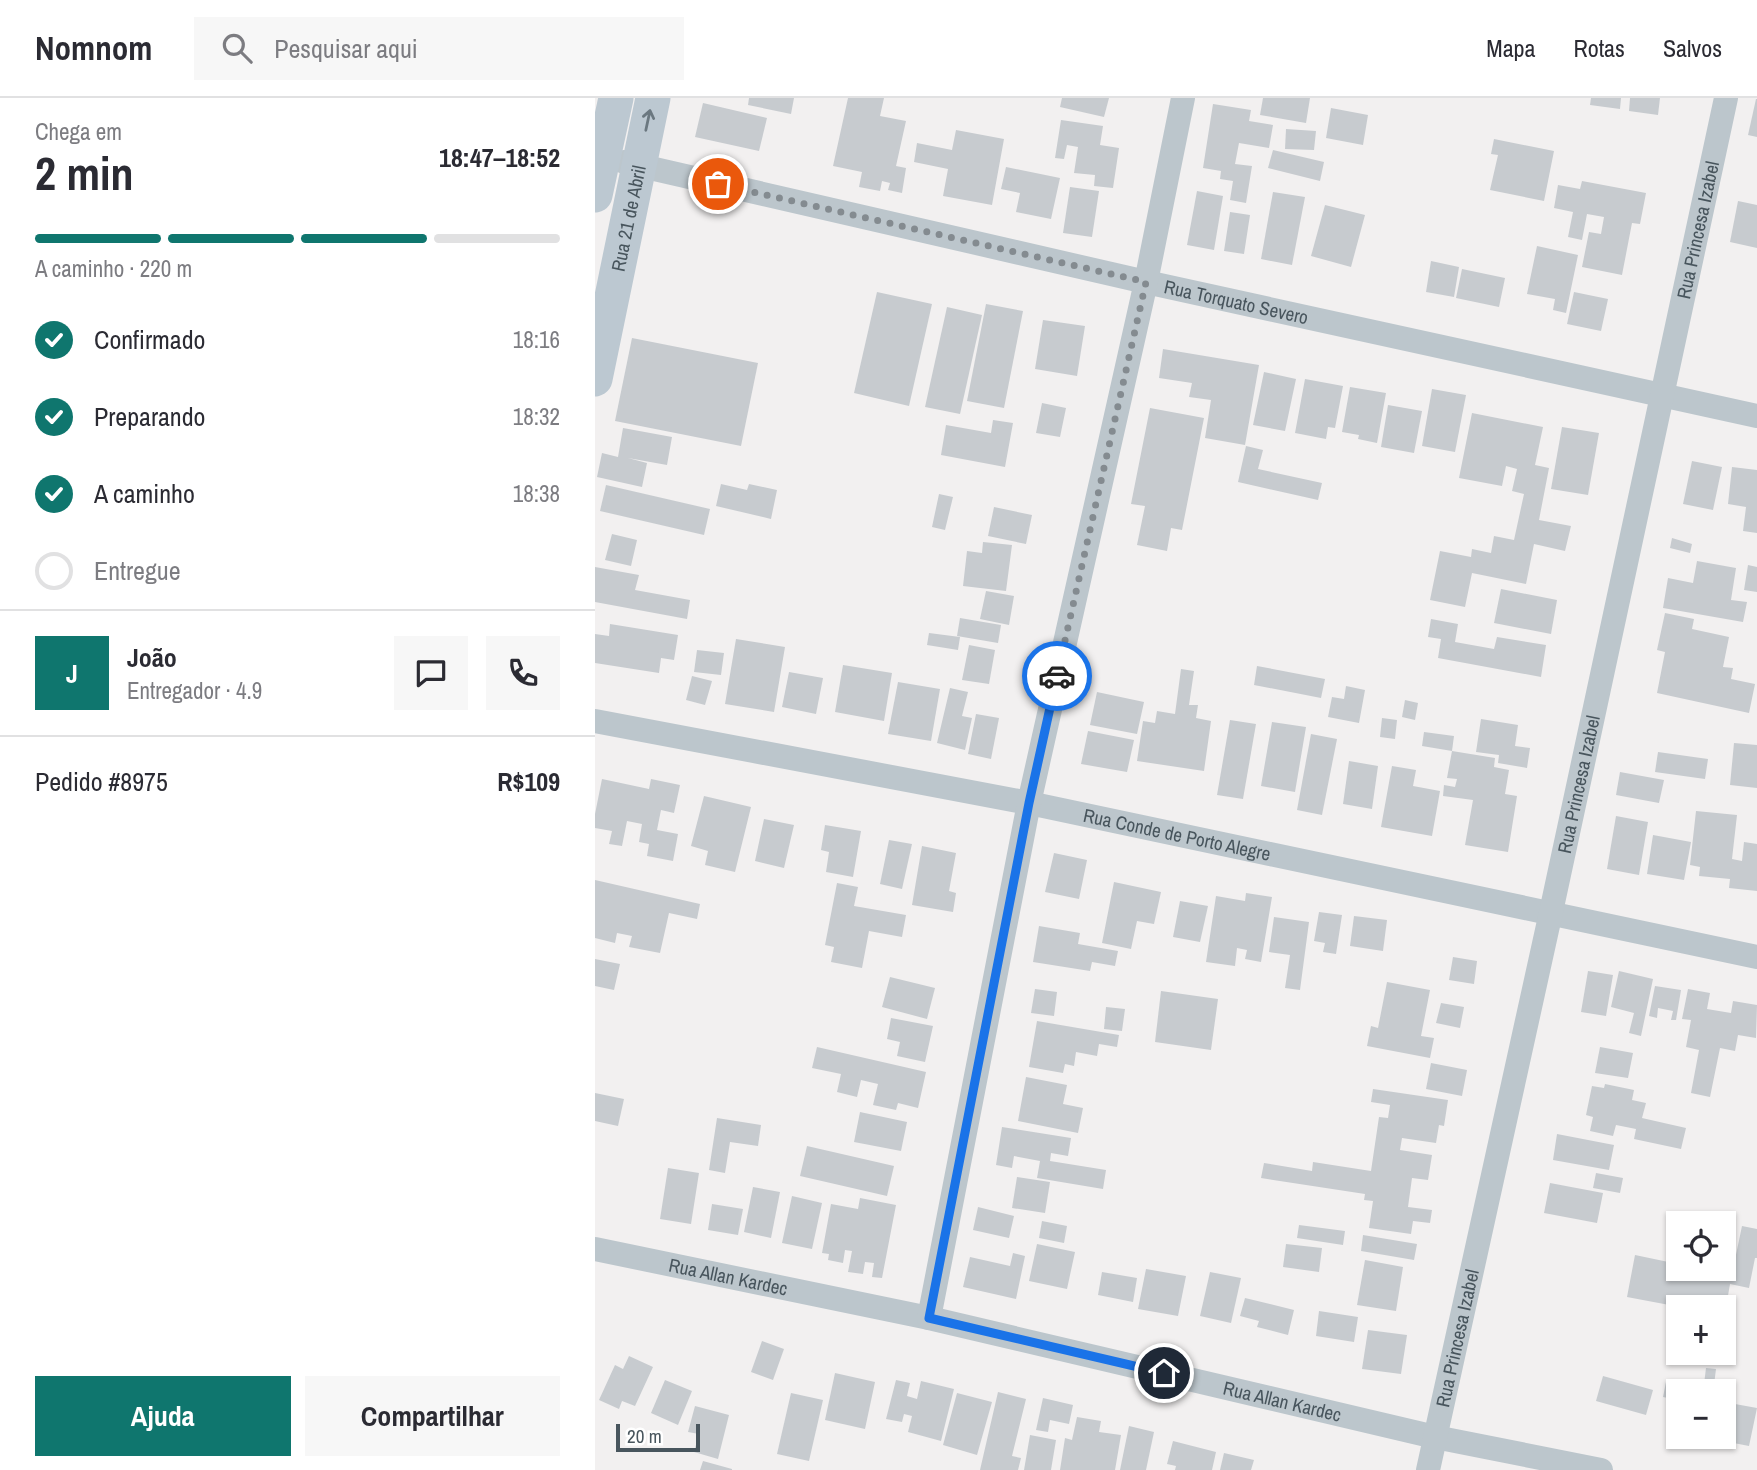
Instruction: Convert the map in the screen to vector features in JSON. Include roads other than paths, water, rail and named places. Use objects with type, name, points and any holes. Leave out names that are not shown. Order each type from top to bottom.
[{"type":"street","name":"Rua 21 de Abril","points":[[595,195],[599,159],[616,98]]},
{"type":"street","name":"Rua 21 de Abril","points":[[595,379],[653,98]]},
{"type":"street","points":[[929,1318],[1029,803],[1146,282],[1183,98]]},
{"type":"street","name":"Rua Princesa Izabel","points":[[1428,1470],[1726,98]]},
{"type":"street","name":"Rua Torquato Severo","points":[[599,159],[1757,415]]},
{"type":"street","name":"Rua Conde de Porto Alegre","points":[[595,721],[1029,803],[1757,957]]},
{"type":"street","name":"Rua Allan Kardec","points":[[595,1249],[929,1318],[1436,1437],[1601,1470]]}]
